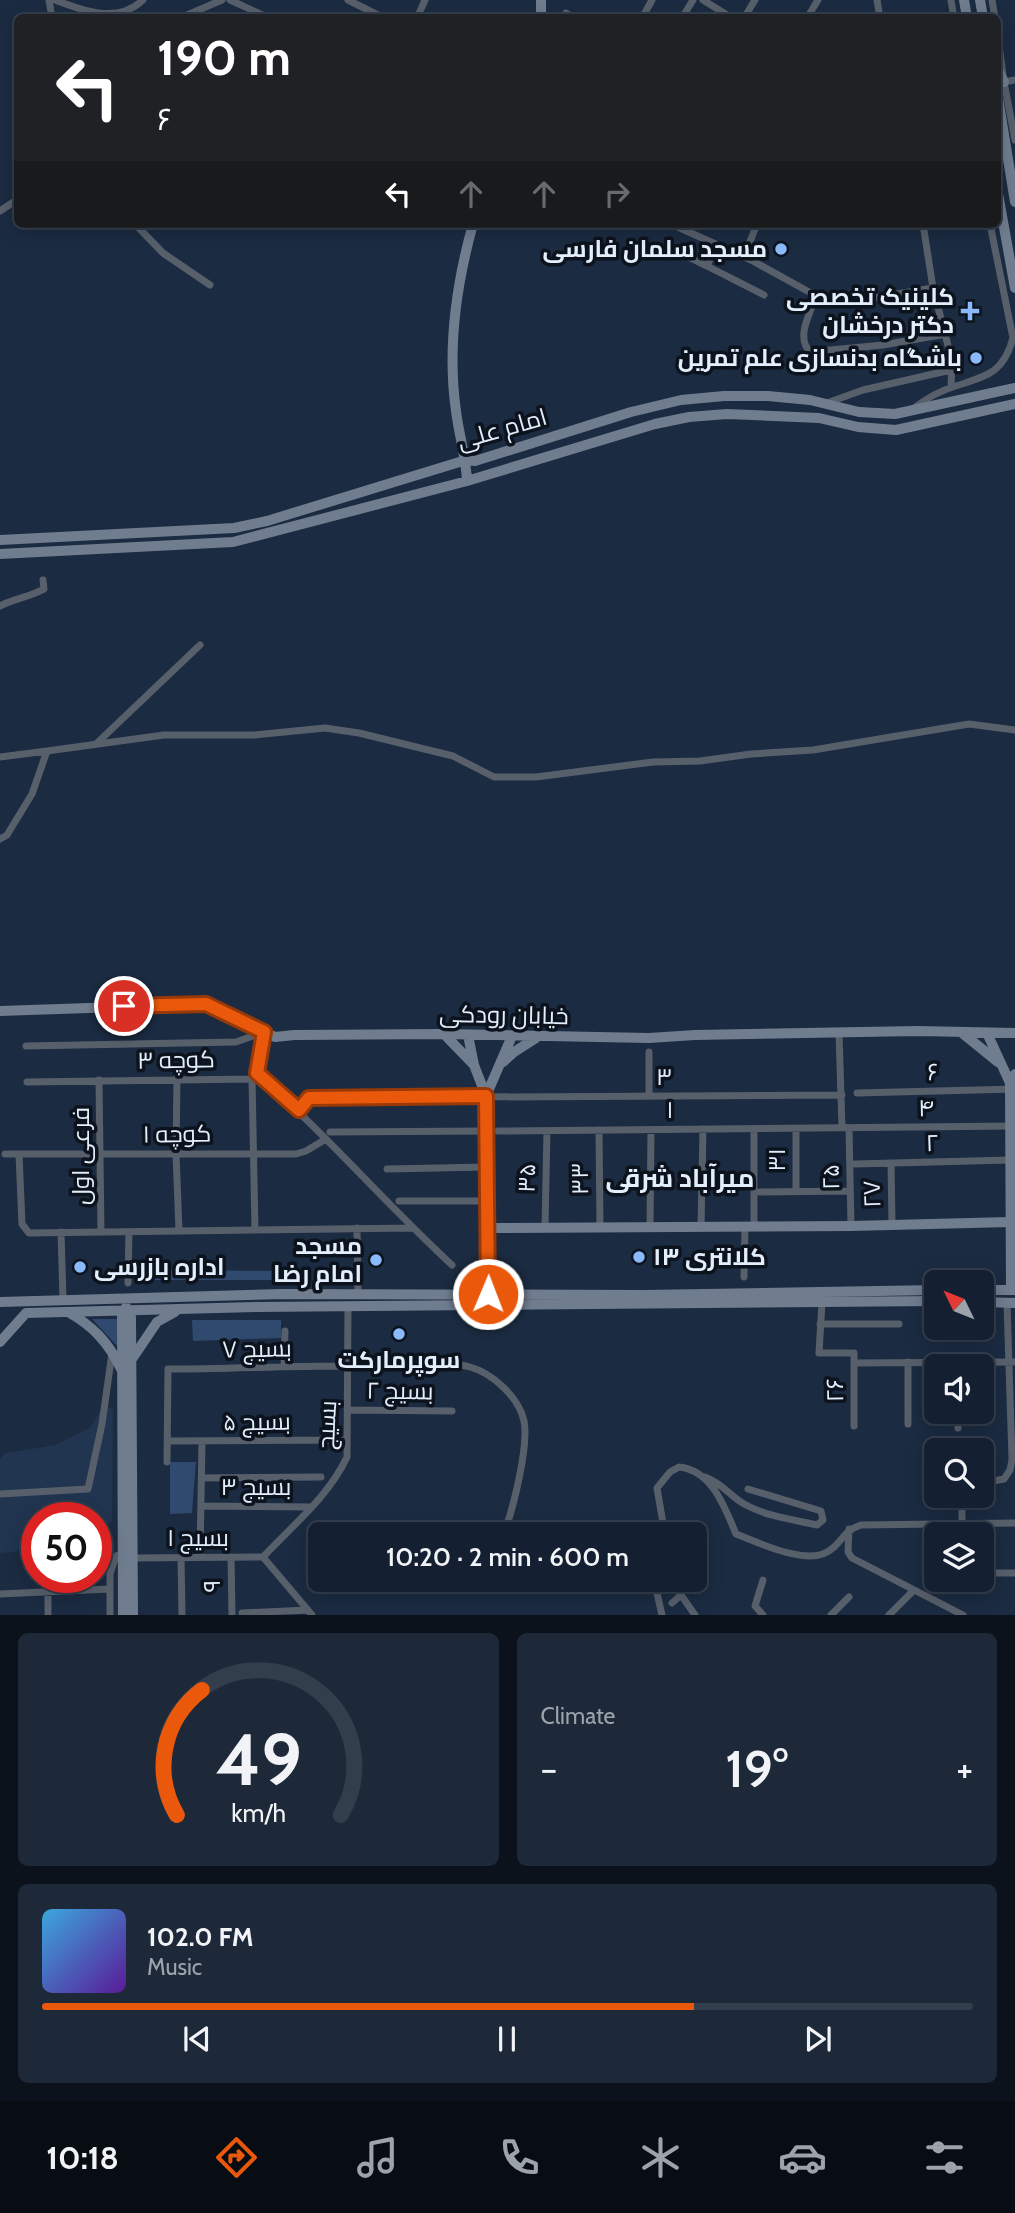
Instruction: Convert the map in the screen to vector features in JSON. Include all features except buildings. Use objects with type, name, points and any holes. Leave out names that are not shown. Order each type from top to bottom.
[{"type":"main road","points":[[1001,116],[1015,202]]},
{"type":"main road","points":[[1001,217],[1015,288]]},
{"type":"main road","points":[[467,481],[466,460],[456,411],[453,322],[461,269],[472,228]]},
{"type":"main road","name":"امام علی","points":[[0,540],[234,528],[466,460],[475,461],[631,412],[681,400],[768,396],[827,403],[859,412],[895,414],[1014,388]]},
{"type":"main road","name":"امام علی","points":[[0,554],[236,541],[467,481],[655,424],[690,417],[727,414],[819,418],[858,427],[896,430],[1015,404]]},
{"type":"main road","points":[[895,414],[896,430]]},
{"type":"main road","points":[[234,528],[236,541]]},
{"type":"main road","name":"خیابان رودکی","points":[[0,1011],[206,1004],[275,1037],[444,1034],[649,1038],[839,1033],[1015,1033]]},
{"type":"main road","points":[[960,1032],[1000,1063]]},
{"type":"main road","points":[[987,1033],[1013,1084],[1010,1160],[1013,1290],[994,1290]]},
{"type":"main road","points":[[444,1034],[474,1065]]},
{"type":"main road","points":[[467,1035],[474,1065],[486,1096],[488,1294]]},
{"type":"main road","points":[[486,1096],[512,1036]]},
{"type":"main road","points":[[500,1065],[523,1045],[539,1036]]},
{"type":"main road","points":[[489,1228],[892,1224],[1012,1226]]},
{"type":"main road","points":[[0,1302],[86,1300],[179,1310],[822,1302],[924,1291]]},
{"type":"main road","points":[[0,1327],[7,1326],[26,1313],[85,1312],[126,1305],[358,1294],[871,1295],[924,1300]]},
{"type":"main road","points":[[0,1310],[25,1300]]},
{"type":"main road","points":[[85,1312],[97,1305],[86,1300]]},
{"type":"main road","points":[[124,1615],[128,1555],[131,1359],[131,1317],[126,1305]]},
{"type":"main road","points":[[126,1305],[122,1317],[123,1374],[128,1555],[133,1615]]},
{"type":"main road","points":[[131,1359],[158,1322],[179,1310]]},
{"type":"main road","points":[[68,1312],[100,1335],[112,1351],[123,1374]]},
{"type":"main road","points":[[0,1342],[26,1313]]},
{"type":"street","points":[[52,0],[97,14],[133,10],[144,0]]},
{"type":"street","points":[[189,14],[222,0]]},
{"type":"street","points":[[230,0],[251,14]]},
{"type":"street","points":[[348,0],[376,14]]},
{"type":"street","points":[[703,0],[726,14]]},
{"type":"street","points":[[364,14],[366,9]]},
{"type":"street","points":[[1001,55],[1015,139]]},
{"type":"street","points":[[139,228],[163,253],[210,285]]},
{"type":"street","points":[[680,228],[751,260],[816,296],[837,304],[933,288]]},
{"type":"street","points":[[749,244],[755,228]]},
{"type":"street","points":[[924,228],[933,288],[952,361],[951,387]]},
{"type":"street","points":[[909,411],[951,387],[983,379],[1004,362],[1013,338],[991,228]]},
{"type":"street","points":[[707,266],[717,245]]},
{"type":"street","points":[[681,253],[764,295]]},
{"type":"street","points":[[816,296],[803,337],[810,352],[883,345],[946,334]]},
{"type":"street","points":[[827,403],[863,390],[951,370]]},
{"type":"street","points":[[0,606],[44,589],[43,580]]},
{"type":"street","points":[[96,744],[200,645]]},
{"type":"street","points":[[0,757],[164,735],[254,735],[325,728],[359,733],[453,756],[494,777],[536,777],[653,762],[700,761],[813,750],[969,724],[1015,730]]},
{"type":"street","points":[[0,839],[7,835],[32,794],[47,751]]},
{"type":"street","points":[[26,1046],[236,1042],[264,1032]]},
{"type":"street","points":[[255,1230],[254,1076],[264,1032]]},
{"type":"street","name":"۲۵","points":[[839,1033],[851,1226]]},
{"type":"street","points":[[649,1052],[649,1096]]},
{"type":"street","points":[[254,1076],[328,1136],[412,1228],[452,1265]]},
{"type":"street","name":"کوچه ۳","points":[[27,1082],[254,1076]]},
{"type":"street","points":[[177,1078],[179,1231]]},
{"type":"street","name":"فرعی اول","points":[[99,1080],[101,1232]]},
{"type":"street","name":"۶","points":[[857,1093],[1013,1084]]},
{"type":"street","name":"۳","points":[[486,1096],[842,1095]]},
{"type":"street","points":[[299,1110],[309,1098],[486,1096]]},
{"type":"street","name":"۴","points":[[846,1128],[1012,1126]]},
{"type":"street","name":"۱","points":[[499,1131],[846,1128]]},
{"type":"street","points":[[701,1227],[704,1129]]},
{"type":"street","points":[[744,1277],[750,1227],[754,1129]]},
{"type":"street","name":"۳۱","points":[[796,1129],[796,1191]]},
{"type":"street","name":"۳۵","points":[[545,1227],[547,1130]]},
{"type":"street","name":"۳۳","points":[[599,1130],[600,1227]]},
{"type":"street","points":[[650,1227],[651,1130]]},
{"type":"street","points":[[328,1136],[487,1131]]},
{"type":"street","name":"کوچه ۱","points":[[5,1154],[296,1154],[306,1152],[328,1136]]},
{"type":"street","points":[[19,1154],[22,1224],[29,1233],[412,1228]]},
{"type":"street","name":"۲","points":[[855,1164],[1010,1160]]},
{"type":"street","name":"۲۷","points":[[891,1163],[892,1224]]},
{"type":"street","points":[[387,1170],[488,1167]]},
{"type":"street","points":[[759,1192],[850,1191]]},
{"type":"street","points":[[399,1201],[488,1201]]},
{"type":"street","points":[[357,1228],[358,1294]]},
{"type":"street","points":[[61,1232],[62,1299]]},
{"type":"street","points":[[128,1283],[129,1232]]},
{"type":"street","points":[[822,1302],[820,1324],[899,1324]]},
{"type":"street","points":[[994,1481],[1004,1479],[1012,1460],[1011,1303]]},
{"type":"street","name":"بسیج","points":[[263,1557],[339,1473],[347,1457],[348,1307]]},
{"type":"street","name":"۲۶","points":[[820,1324],[819,1353],[854,1353],[854,1426]]},
{"type":"street","points":[[284,1367],[285,1331]]},
{"type":"street","points":[[0,1494],[88,1489],[102,1424],[112,1351]]},
{"type":"street","points":[[908,1362],[908,1424]]},
{"type":"street","points":[[994,1363],[1013,1362]]},
{"type":"street","points":[[854,1363],[924,1363]]},
{"type":"street","name":"بسیج ۷","points":[[168,1441],[168,1369],[468,1366],[494,1380],[507,1392],[519,1405],[525,1422],[524,1446],[509,1522]]},
{"type":"street","name":"بسیج ۲","points":[[348,1410],[452,1411]]},
{"type":"street","name":"بسیج ۵","points":[[168,1441],[347,1440]]},
{"type":"street","points":[[167,1462],[168,1441]]},
{"type":"street","points":[[200,1557],[202,1441]]},
{"type":"street","points":[[663,1522],[657,1488],[670,1472],[679,1467],[721,1484],[732,1497],[750,1507],[817,1525],[823,1520],[821,1511],[748,1489]]},
{"type":"street","points":[[697,1474],[720,1496],[736,1534],[808,1558],[830,1551],[849,1529],[861,1525],[924,1524]]},
{"type":"street","points":[[202,1478],[321,1477]]},
{"type":"street","name":"بسیج ۳","points":[[201,1506],[310,1507]]},
{"type":"street","points":[[994,1523],[1015,1523]]},
{"type":"street","points":[[849,1529],[848,1552],[852,1558],[963,1615]]},
{"type":"street","points":[[112,1571],[116,1556],[128,1555]]},
{"type":"street","name":"بسیج ۱","points":[[128,1555],[263,1557]]},
{"type":"street","points":[[181,1557],[182,1615]]},
{"type":"street","name":"۹","points":[[231,1557],[232,1615]]},
{"type":"street","points":[[263,1557],[311,1612]]},
{"type":"street","points":[[994,1573],[1015,1573]]},
{"type":"street","points":[[763,1580],[755,1606],[763,1615]]},
{"type":"street","points":[[889,1615],[913,1591]]},
{"type":"street","points":[[657,1592],[662,1615]]},
{"type":"street","points":[[0,1594],[24,1593]]},
{"type":"street","points":[[48,1593],[48,1615]]},
{"type":"street","points":[[110,1593],[110,1615]]},
{"type":"street","points":[[672,1603],[681,1595],[695,1615]]},
{"type":"street","points":[[831,1615],[849,1597]]},
{"type":"street","points":[[242,1613],[311,1612]]},
{"type":"shaded area","points":[[137,1270],[275,1271],[275,1280],[137,1280]]},
{"type":"shaded area","points":[[92,1319],[117,1319],[118,1347]]},
{"type":"shaded area","points":[[192,1320],[281,1320],[281,1338],[193,1341]]},
{"type":"shaded area","points":[[102,1408],[113,1408],[112,1522],[112,1502],[21,1502],[21,1550],[0,1553],[0,1459],[6,1453],[56,1445],[90,1428]]},
{"type":"shaded area","points":[[170,1462],[196,1462],[192,1513],[170,1514]]},
{"type":"place","name":"مسجد سلمان فارسی","points":[[781,249]]},
{"type":"place","name":"کلینیک تخصصی دکتر درخشان","points":[[970,311]]},
{"type":"place","name":"باشگاه بدنسازی علم تمرین","points":[[976,358]]},
{"type":"place","name":"کلانتری ۱۳","points":[[639,1257]]},
{"type":"place","name":"مسجد امام رضا","points":[[376,1260]]},
{"type":"place","name":"اداره بازرسی","points":[[80,1267]]},
{"type":"place","name":"سوپرمارکت","points":[[399,1334]]},
{"type":"district","name":"میرآباد شرقی","points":[[680,1178]]},
{"type":"route","points":[[124,1006],[206,1004],[264,1032],[257,1073],[299,1110],[309,1098],[486,1096],[488,1294]]}]
